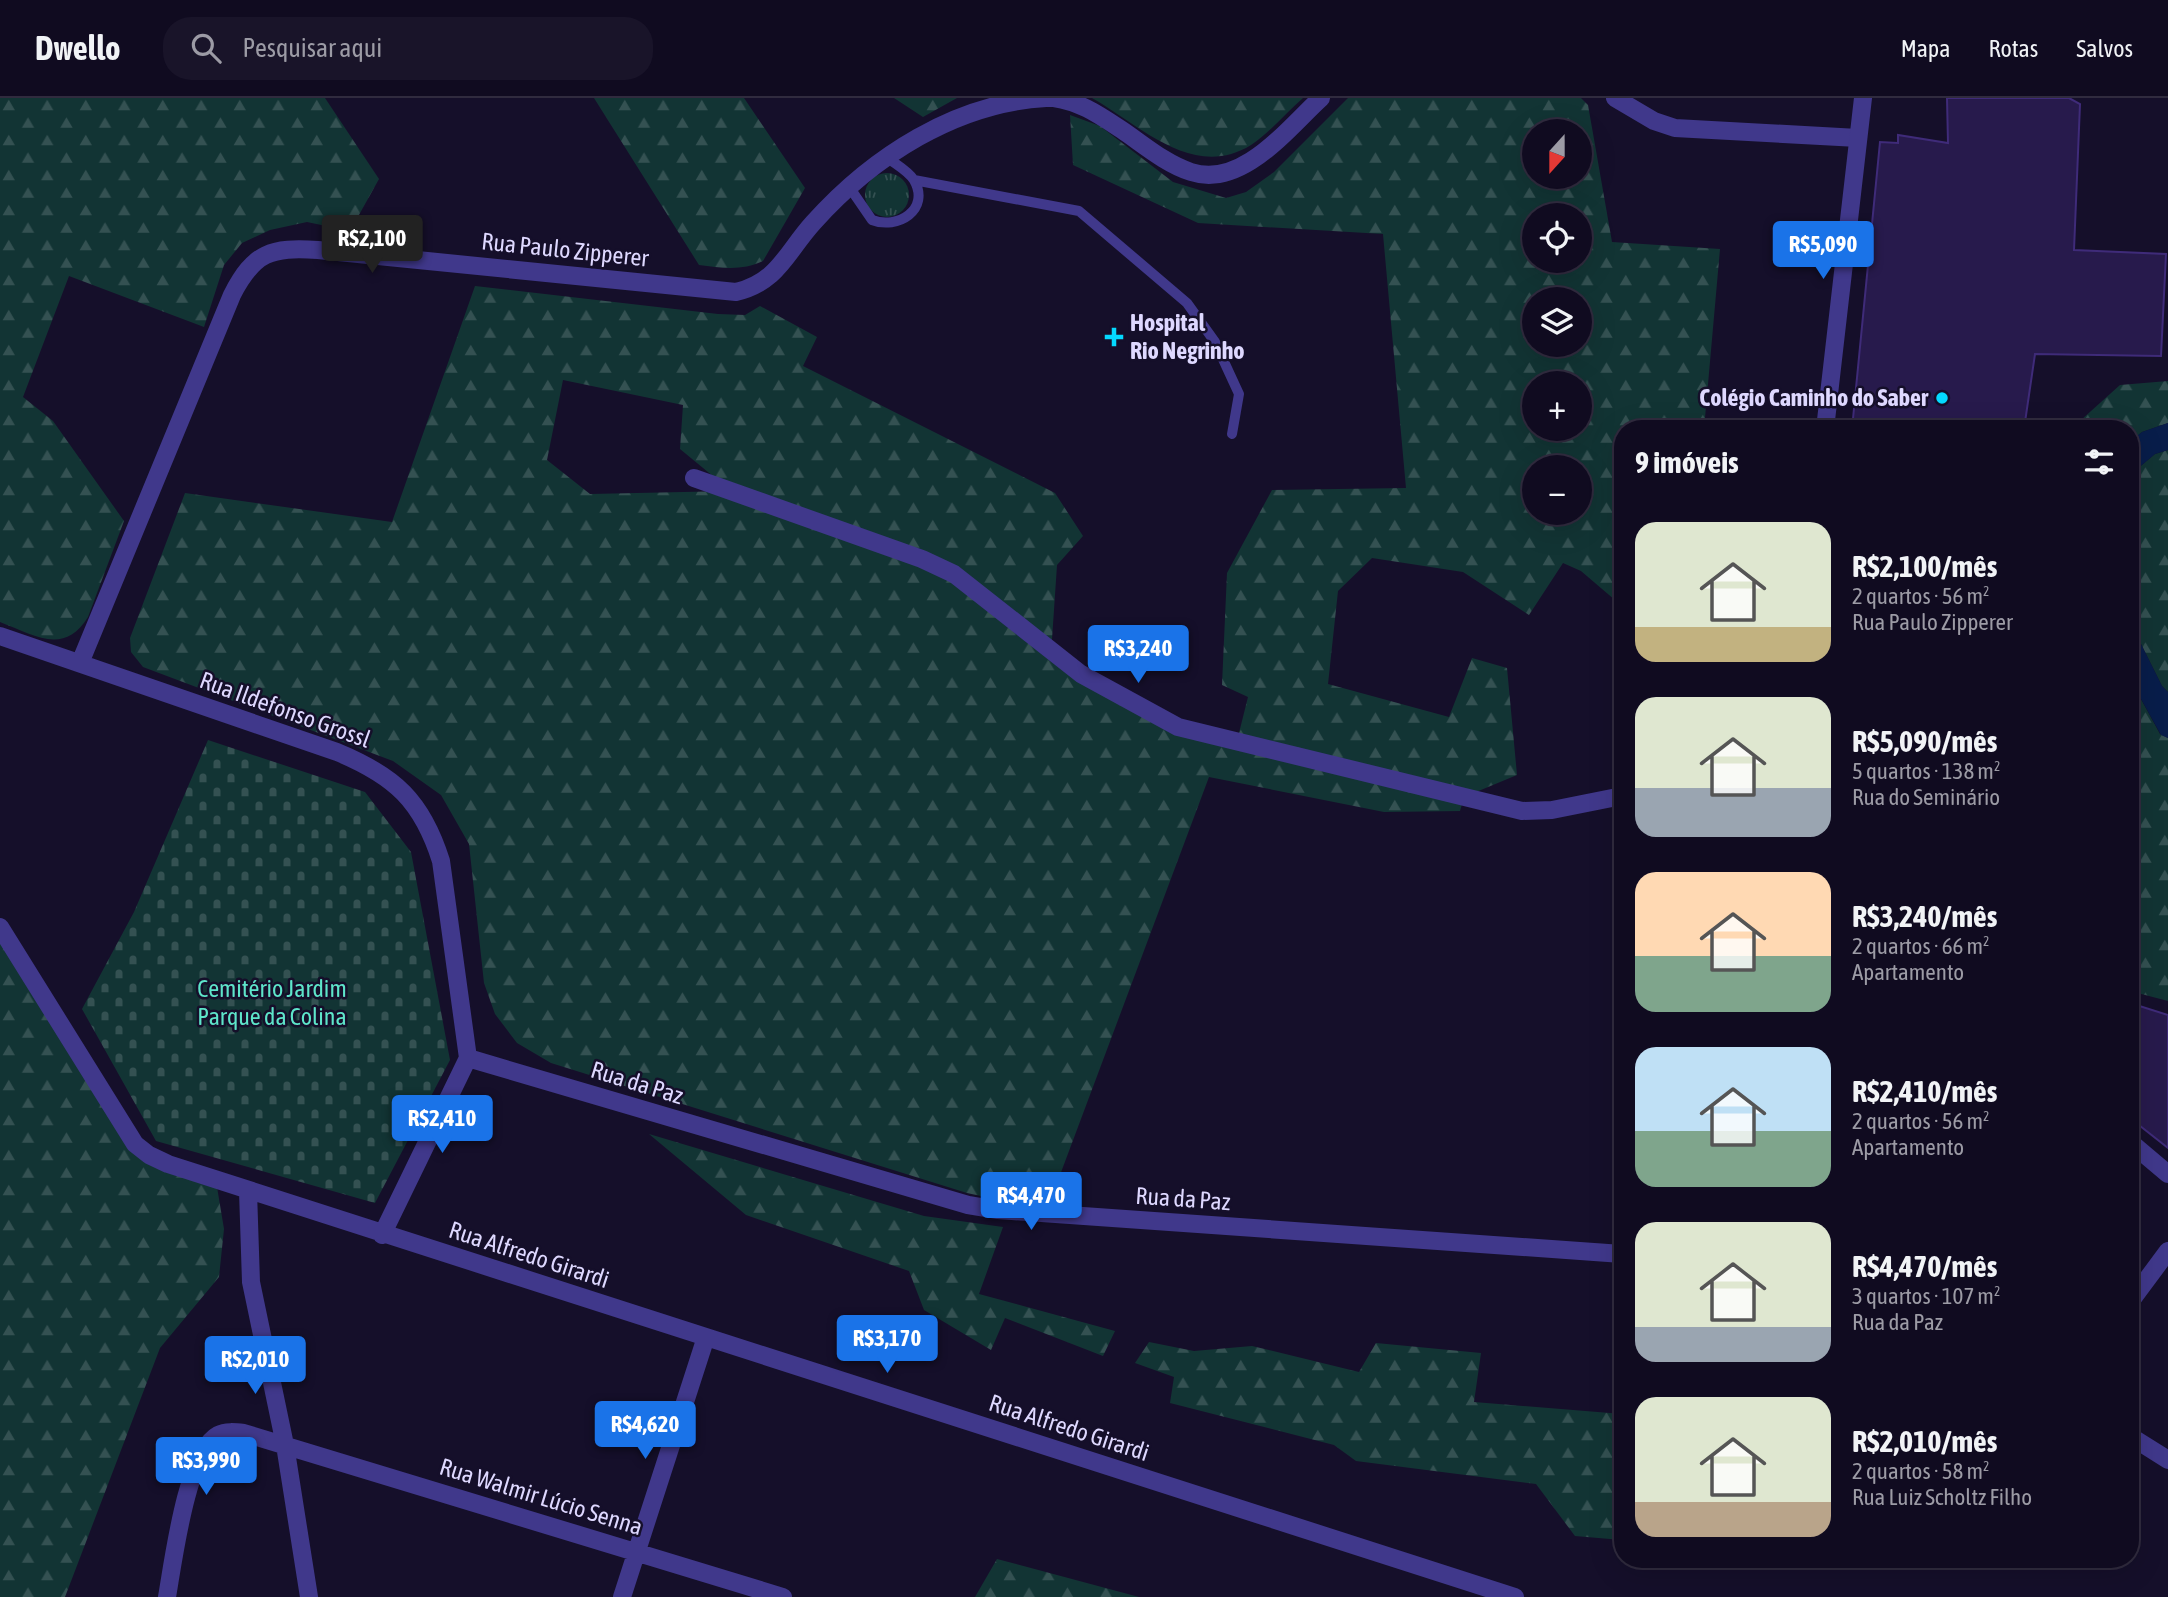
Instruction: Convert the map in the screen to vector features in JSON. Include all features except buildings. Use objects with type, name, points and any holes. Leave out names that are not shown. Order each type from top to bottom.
[{"type":"street","points":[[849,188],[888,159],[957,116],[996,104],[1046,98]]},
{"type":"street","points":[[1054,98],[1088,107],[1167,161],[1194,173],[1225,173],[1251,162],[1321,98]]},
{"type":"street","points":[[1615,98],[1654,121],[1675,128],[1858,138]]},
{"type":"street","points":[[1826,420],[1863,98]]},
{"type":"street","name":"Rua Paulo Zipperer","points":[[80,663],[232,295],[244,272],[262,256],[283,248],[318,250],[736,292],[767,280],[811,225],[849,188]]},
{"type":"street","points":[[694,478],[922,559],[954,574],[1071,668],[1178,727],[1522,811],[1552,810],[1614,798]]},
{"type":"street","name":"Rua Ildefonso Grossl","points":[[0,636],[337,752],[363,763],[403,789],[432,834],[441,861],[468,1058]]},
{"type":"street","name":"Rua Alfredo Girardi","points":[[0,927],[135,1144],[149,1155],[168,1164],[382,1235],[1515,1597]]},
{"type":"street","points":[[382,1235],[468,1058]]},
{"type":"street","name":"Rua da Paz","points":[[468,1058],[920,1193],[978,1207],[1614,1253]]},
{"type":"street","points":[[2139,1150],[2168,1174]]},
{"type":"street","points":[[248,1191],[251,1282],[285,1445],[309,1597]]},
{"type":"street","points":[[2139,1290],[2168,1251]]},
{"type":"street","points":[[622,1597],[706,1337]]},
{"type":"street","name":"Rua Walmir Lúcio Senna","points":[[167,1597],[188,1488],[206,1446],[216,1436],[229,1432],[285,1445],[783,1597]]},
{"type":"street","points":[[2139,1442],[2168,1460]]},
{"type":"lane","points":[[888,159],[914,180],[1079,211],[1179,295],[1208,332],[1239,394],[1232,434]]},
{"type":"lane","points":[[849,188],[872,220],[891,225],[900,222],[914,209],[917,190],[914,180]]},
{"type":"green space","points":[[0,98],[325,98],[379,179],[350,231],[307,222],[270,230],[242,243],[224,265],[204,327],[69,276],[23,397],[53,421],[124,521],[88,617],[79,629],[59,639],[36,636],[0,622]]},
{"type":"green space","points":[[594,98],[744,98],[805,188],[763,261],[724,268],[699,265]]},
{"type":"green space","points":[[894,98],[957,98],[923,117]]},
{"type":"green space","points":[[1092,98],[1303,98],[1251,145],[1229,154],[1208,157],[1168,145]]},
{"type":"green space","points":[[1348,98],[1581,98],[1588,105],[1590,119],[1522,119],[1522,189],[1592,189],[1592,128],[1612,242],[1720,249],[1705,420],[1614,420],[1614,599],[1581,571],[1563,563],[1529,615],[1463,572],[1372,558],[1338,591],[1328,684],[1449,717],[1472,658],[1507,668],[1517,775],[1464,797],[1460,811],[1384,812],[1209,777],[1051,1199],[999,1200],[967,1193],[551,1063],[517,1043],[495,1014],[484,983],[469,844],[441,795],[393,761],[143,667],[131,652],[130,638],[185,493],[392,522],[475,286],[718,314],[745,315],[760,306],[817,337],[803,366],[1055,493],[1083,536],[1057,565],[1051,654],[1153,715],[1237,741],[1248,697],[1222,685],[1227,573],[1272,490],[1406,488],[1383,234],[1198,223],[1073,165],[1070,115],[1100,126],[1173,182],[1226,198],[1246,192],[1274,172]],"holes":[[[563,380],[683,405],[680,449],[731,491],[590,494],[547,460]]]},
{"type":"green space","points":[[887,173],[902,180],[909,195],[902,210],[887,217],[872,210],[865,195],[872,180]]},
{"type":"green space","points":[[2168,381],[2168,423],[2139,434],[2139,420],[2081,420],[2120,385]]},
{"type":"green space","points":[[2168,450],[2168,692],[2162,686],[2139,640],[2139,467],[2155,454]]},
{"type":"green space","points":[[2139,696],[2160,734],[2168,738],[2168,1001],[2139,993]]},
{"type":"green space","name":"Cemitério Jardim Parque da Colina","points":[[208,740],[365,792],[411,852],[450,1060],[375,1203],[156,1141],[82,1009],[134,912]]},
{"type":"green space","points":[[0,927],[135,1144],[216,1181],[224,1229],[219,1277],[160,1348],[65,1597],[0,1597]]},
{"type":"green space","points":[[649,1134],[924,1216],[1003,1227],[979,1294],[1115,1331],[1103,1356],[1005,1318],[991,1350],[924,1310],[909,1271],[746,1215]]},
{"type":"green space","points":[[1149,1342],[1194,1351],[1252,1346],[1359,1372],[1376,1343],[1481,1353],[1474,1402],[1614,1413],[1614,1539],[1575,1536],[1536,1484],[1356,1461],[1334,1445],[1170,1403],[1174,1377],[1135,1363]]},
{"type":"green space","points":[[997,1559],[1139,1597],[975,1597]]},
{"type":"water","points":[[2168,423],[2168,450],[2155,454],[2139,467],[2139,434]]},
{"type":"water","points":[[2139,640],[2162,686],[2168,692],[2168,738],[2161,735],[2139,695]]},
{"type":"place","name":"Hospital Rio Negrinho","points":[[1114,337]]},
{"type":"place","name":"Colégio Caminho do Saber","points":[[1942,398]]}]
